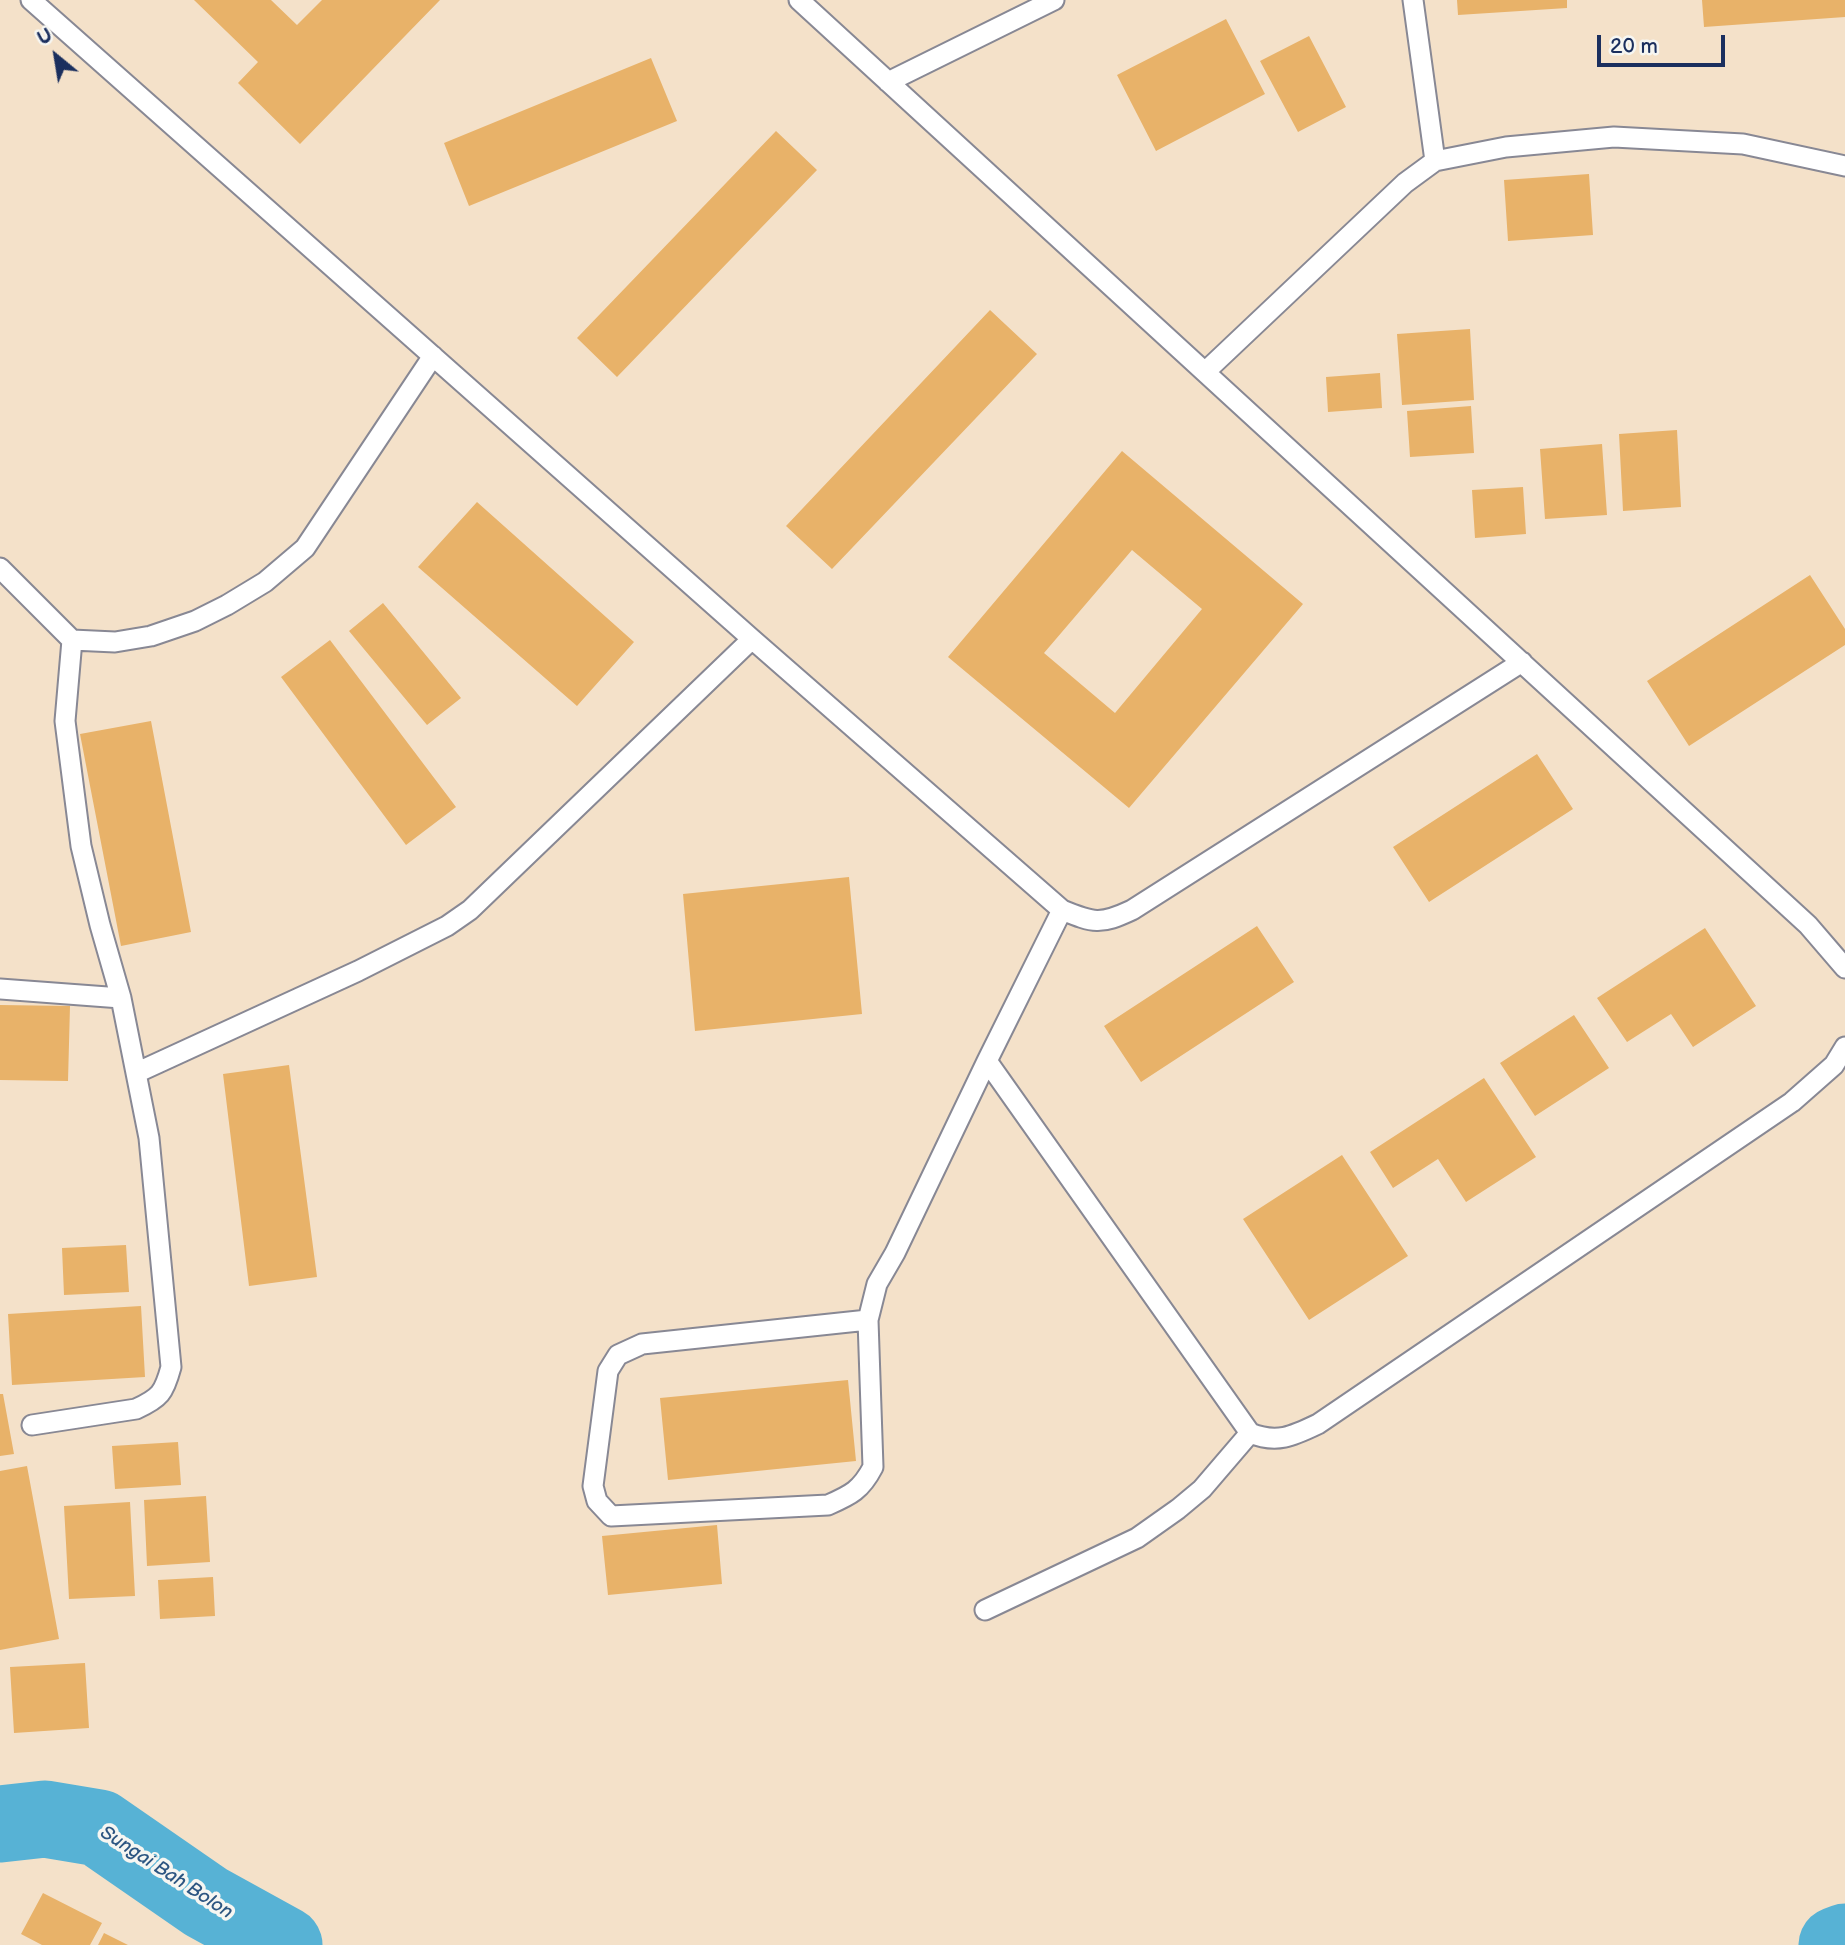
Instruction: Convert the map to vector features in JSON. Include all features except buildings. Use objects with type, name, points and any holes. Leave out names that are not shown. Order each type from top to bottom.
[{"type":"lane","points":[[31,0],[1062,910],[1088,920],[1110,921],[1132,910],[1522,662]]},
{"type":"lane","points":[[799,0],[1808,925],[1845,968]]},
{"type":"lane","points":[[888,82],[1054,0]]},
{"type":"lane","points":[[1413,0],[1436,161]]},
{"type":"lane","points":[[1205,372],[1405,183],[1436,161],[1506,148],[1614,137],[1744,144],[1845,166]]},
{"type":"lane","points":[[0,568],[72,640],[115,642],[151,636],[195,621],[228,605],[265,582],[305,548],[433,356]]},
{"type":"lane","points":[[136,1073],[346,977],[447,926],[470,910],[752,639]]},
{"type":"lane","points":[[32,1425],[135,1409],[150,1402],[166,1388],[171,1367],[149,1138],[121,998],[81,846],[65,721],[72,640]]},
{"type":"lane","points":[[868,1320],[642,1344],[618,1354],[608,1371],[593,1486],[597,1501],[611,1516],[828,1505],[852,1495],[864,1482],[873,1467],[868,1320],[877,1284],[895,1253],[1062,910]]},
{"type":"lane","points":[[0,989],[121,998]]},
{"type":"lane","points":[[987,1061],[1250,1433],[1265,1439],[1297,1434],[1318,1424],[1791,1102],[1833,1065],[1845,1047]]},
{"type":"lane","points":[[985,1610],[1137,1538],[1202,1489],[1250,1433]]},
{"type":"waterway","name":"Sungai Bah Bolon","points":[[0,1824],[45,1819],[99,1828],[206,1902],[284,1945]]},
{"type":"waterway","name":"Sungai Bah Bolon","points":[[1837,1945],[1845,1942]]}]
